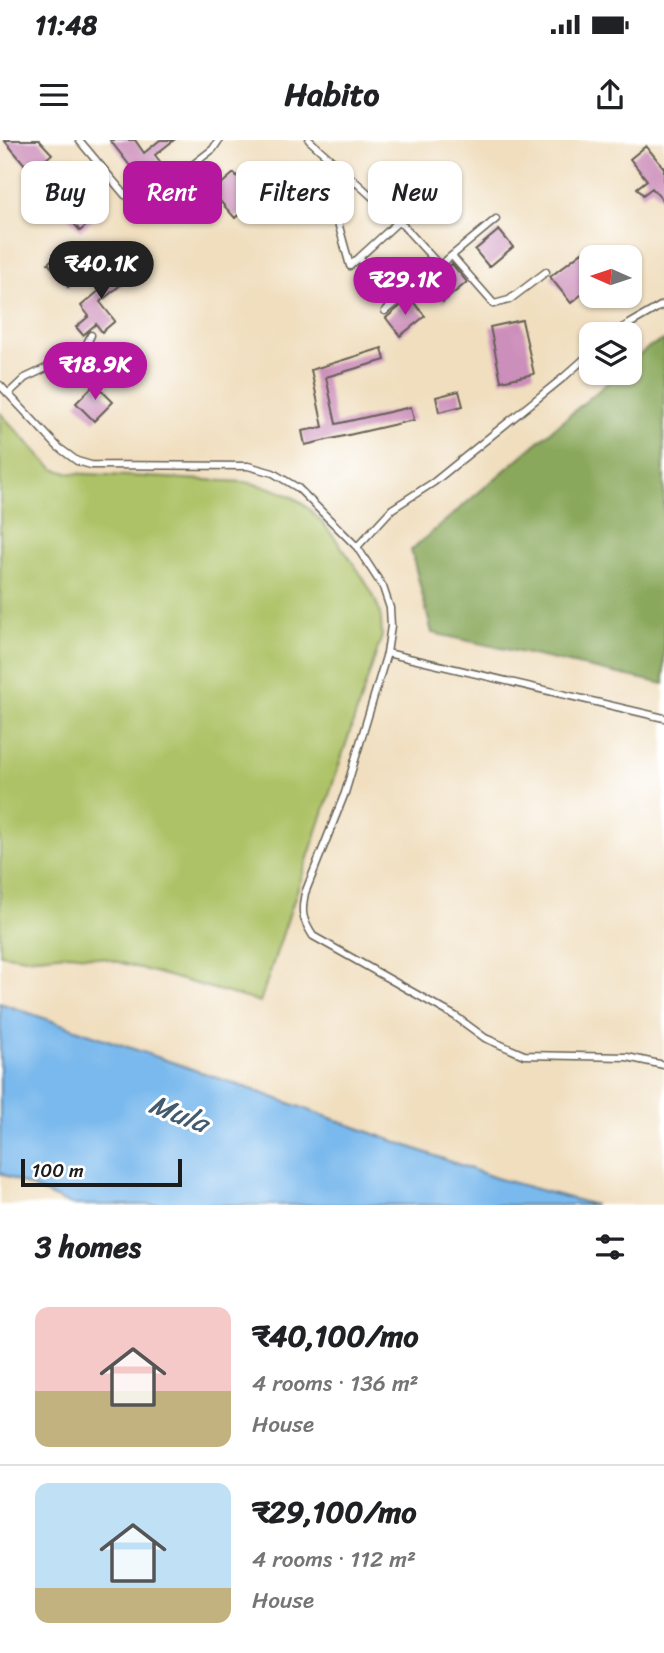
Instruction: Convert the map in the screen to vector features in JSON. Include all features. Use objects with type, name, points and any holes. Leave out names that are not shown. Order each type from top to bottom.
[{"type":"lane","points":[[79,140],[125,195],[135,200],[144,200],[212,149],[219,140]]},
{"type":"lane","points":[[309,140],[333,161]]},
{"type":"lane","points":[[354,180],[368,193]]},
{"type":"lane","points":[[385,311],[496,219]]},
{"type":"lane","points":[[338,224],[350,266],[396,224]]},
{"type":"lane","points":[[402,224],[440,266]]},
{"type":"lane","points":[[452,256],[494,304],[509,300],[546,272]]},
{"type":"lane","points":[[359,258],[399,299]]},
{"type":"lane","points":[[633,322],[664,304]]},
{"type":"lane","points":[[8,394],[25,378],[82,354],[90,335]]},
{"type":"lane","points":[[357,547],[393,509],[434,482],[579,364]]},
{"type":"lane","points":[[0,385],[58,447],[77,461],[91,465],[248,466],[273,473],[298,488],[357,547],[383,587],[390,608],[391,626],[387,653],[345,793],[305,893],[302,908],[304,922],[313,936],[455,1016],[485,1038],[524,1055],[627,1057],[664,1065]]},
{"type":"lane","points":[[387,653],[664,718]]},
{"type":"green space","points":[[664,340],[664,684],[432,633],[411,550],[605,385],[642,385],[642,353]]},
{"type":"green space","points":[[0,413],[54,469],[68,473],[245,482],[289,495],[302,503],[335,538],[359,571],[376,602],[381,617],[382,636],[260,1002],[104,958],[69,954],[25,958],[0,954]]},
{"type":"water","name":"Mula","points":[[0,1003],[256,1091],[496,1178],[595,1205],[71,1205],[0,1173]]},
{"type":"building","points":[[4,140],[39,140],[52,154],[44,161],[22,161]]},
{"type":"building","points":[[110,140],[135,140],[144,153],[160,140],[174,140],[155,155],[160,161],[126,161]]},
{"type":"building","points":[[646,146],[664,168],[664,202],[652,188],[643,195],[637,188],[647,180],[630,159]]},
{"type":"building","points":[[234,173],[236,175],[235,218],[222,203],[222,183]]},
{"type":"building","points":[[74,224],[88,224],[80,231]]},
{"type":"building","points":[[499,230],[513,247],[489,267],[475,250]]},
{"type":"building","points":[[60,252],[80,276],[68,287],[48,263]]},
{"type":"building","points":[[579,254],[579,297],[571,303],[550,277]]},
{"type":"building","points":[[108,262],[124,282],[100,302],[115,321],[102,332],[96,324],[83,335],[76,327],[89,316],[81,306],[106,285],[95,273]]},
{"type":"building","points":[[452,264],[467,282],[443,302],[428,283]]},
{"type":"building","points":[[410,298],[425,316],[400,336],[386,318]]},
{"type":"building","points":[[522,320],[534,374],[501,381],[490,327]]},
{"type":"building","points":[[382,348],[385,360],[326,377],[336,424],[411,407],[414,420],[305,445],[302,431],[323,427],[311,370]]},
{"type":"building","points":[[95,384],[113,402],[94,421],[76,403]]},
{"type":"building","points":[[459,391],[463,406],[439,412],[436,397]]}]
